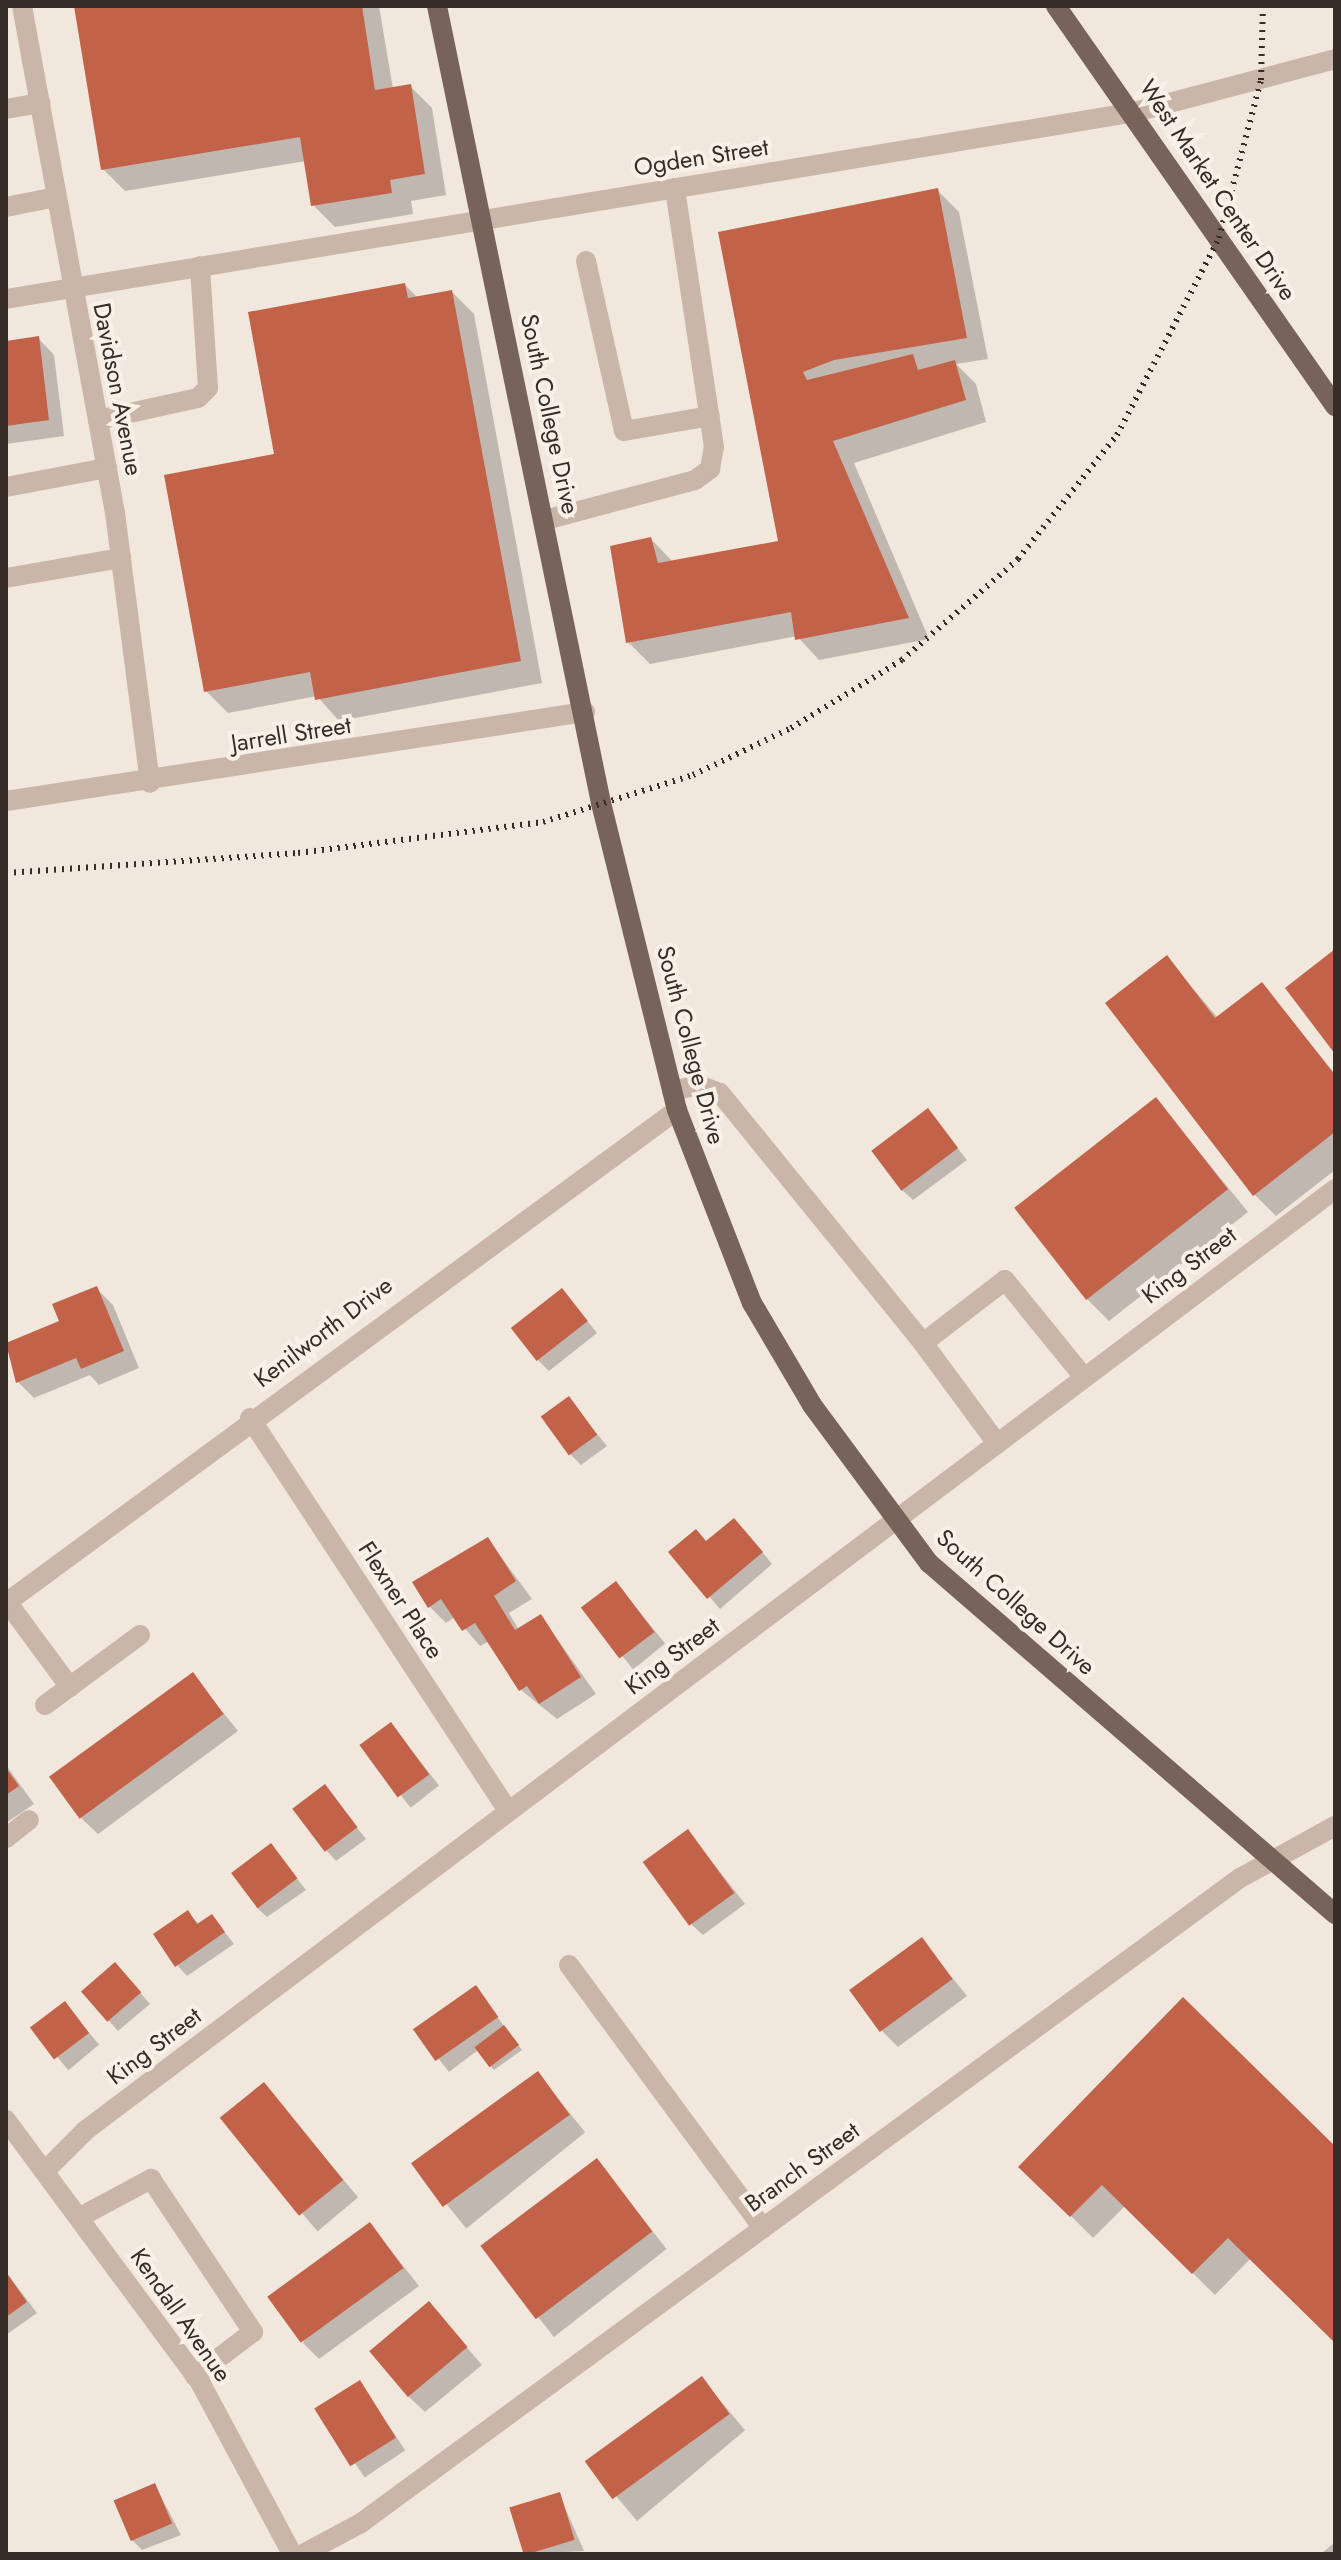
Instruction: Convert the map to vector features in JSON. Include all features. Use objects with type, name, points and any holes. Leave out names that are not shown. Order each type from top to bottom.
[{"type":"main road","name":"South College Drive","points":[[437,6],[585,712],[674,1100],[752,1303],[892,1519],[929,1563],[1269,1861],[1335,1914]]},
{"type":"main road","name":"West Market Center Drive","points":[[1056,6],[1135,112],[1335,406]]},
{"type":"street","name":"Davidson Avenue","points":[[17,15],[40,103],[107,468],[150,783]]},
{"type":"street","name":"Ogden Street","points":[[6,299],[1135,112],[1335,59]]},
{"type":"street","points":[[6,109],[40,103]]},
{"type":"street","points":[[545,520],[695,480],[710,469],[710,416],[675,188]]},
{"type":"street","points":[[6,207],[56,197]]},
{"type":"street","points":[[586,261],[624,431],[710,416]]},
{"type":"street","points":[[98,420],[198,398],[208,388],[200,266]]},
{"type":"street","points":[[6,487],[107,468]]},
{"type":"street","points":[[6,578],[121,558]]},
{"type":"street","name":"Jarrell Street","points":[[6,801],[150,783],[585,712]]},
{"type":"street","points":[[674,1100],[698,1085],[720,1093],[923,1343],[996,1442]]},
{"type":"street","name":"Kenilworth Drive","points":[[6,1603],[674,1100]]},
{"type":"street","name":"King Street","points":[[46,2170],[86,2130],[892,1519],[1335,1189]]},
{"type":"street","points":[[923,1343],[1005,1280],[1083,1376]]},
{"type":"street","name":"Flexner Place","points":[[250,1418],[508,1811]]},
{"type":"street","points":[[6,1603],[70,1687]]},
{"type":"street","points":[[45,1705],[140,1635]]},
{"type":"street","points":[[6,1838],[29,1820]]},
{"type":"street","name":"Branch Street","points":[[303,2554],[361,2523],[1269,1861],[1335,1826]]},
{"type":"street","points":[[569,1965],[763,2228]]},
{"type":"street","name":"Kendall Avenue","points":[[6,2120],[46,2170],[195,2376],[292,2554]]},
{"type":"street","points":[[80,2217],[151,2179],[253,2332],[195,2376]]},
{"type":"building","points":[[74,6],[362,6],[375,90],[411,84],[425,174],[390,180],[392,193],[311,206],[300,137],[101,170]]},
{"type":"building","points":[[938,188],[967,338],[834,360],[803,372],[807,380],[913,354],[918,370],[955,360],[966,400],[833,441],[909,618],[795,640],[791,612],[626,643],[610,546],[651,537],[658,563],[778,541],[718,232]]},
{"type":"building","points":[[405,283],[408,298],[452,290],[521,661],[315,700],[310,672],[204,692],[164,475],[274,454],[248,312]]},
{"type":"building","points":[[39,336],[49,420],[6,426],[6,341]]},
{"type":"building","points":[[1335,949],[1335,1054],[1285,988]]},
{"type":"building","points":[[1167,955],[1215,1018],[1262,982],[1335,1075],[1335,1132],[1253,1196],[1105,1003]]},
{"type":"building","points":[[1156,1097],[1228,1189],[1086,1300],[1014,1208]]},
{"type":"building","points":[[928,1108],[958,1148],[901,1191],[871,1151]]},
{"type":"building","points":[[97,1286],[124,1351],[81,1369],[76,1358],[16,1383],[6,1343],[59,1321],[52,1304]]},
{"type":"building","points":[[562,1288],[588,1321],[537,1361],[511,1328]]},
{"type":"building","points":[[569,1396],[597,1435],[569,1455],[541,1417]]},
{"type":"building","points":[[734,1518],[763,1552],[707,1599],[668,1552],[696,1529],[706,1541]]},
{"type":"building","points":[[488,1537],[516,1581],[494,1596],[515,1630],[541,1614],[581,1677],[539,1704],[527,1686],[519,1691],[475,1623],[462,1631],[441,1599],[428,1608],[412,1582]]},
{"type":"building","points":[[616,1581],[655,1632],[619,1659],[581,1607]]},
{"type":"building","points":[[193,1672],[224,1714],[80,1819],[49,1777]]},
{"type":"building","points":[[391,1722],[429,1775],[398,1798],[359,1745]]},
{"type":"building","points":[[6,1768],[19,1786],[6,1795]]},
{"type":"building","points":[[325,1784],[357,1827],[325,1852],[292,1809]]},
{"type":"building","points":[[688,1829],[734,1893],[689,1926],[643,1862]]},
{"type":"building","points":[[271,1843],[297,1878],[258,1908],[231,1873]]},
{"type":"building","points":[[188,1910],[197,1924],[212,1914],[225,1932],[175,1967],[153,1934]]},
{"type":"building","points":[[922,1937],[953,1979],[880,2032],[849,1990]]},
{"type":"building","points":[[115,1962],[141,1992],[107,2022],[81,1992]]},
{"type":"building","points":[[476,1985],[498,2017],[435,2061],[413,2029]]},
{"type":"building","points":[[1183,1997],[1335,2146],[1335,2343],[1228,2238],[1192,2274],[1102,2185],[1070,2217],[1018,2167]]},
{"type":"building","points":[[65,2001],[89,2033],[54,2059],[30,2027]]},
{"type":"building","points":[[504,2025],[519,2045],[489,2067],[474,2047]]},
{"type":"building","points":[[538,2071],[570,2115],[443,2207],[411,2163]]},
{"type":"building","points":[[264,2082],[343,2180],[299,2216],[220,2118]]},
{"type":"building","points":[[597,2158],[652,2231],[536,2319],[480,2246]]},
{"type":"building","points":[[370,2222],[404,2268],[301,2343],[267,2297]]},
{"type":"building","points":[[6,2272],[27,2302],[6,2317]]},
{"type":"building","points":[[429,2301],[468,2347],[408,2397],[369,2351]]},
{"type":"building","points":[[702,2376],[730,2414],[612,2499],[585,2461]]},
{"type":"building","points":[[360,2380],[396,2438],[350,2466],[314,2409]]},
{"type":"building","points":[[155,2483],[172,2524],[131,2541],[114,2501]]},
{"type":"building","points":[[560,2492],[575,2540],[524,2554],[509,2507]]},
{"type":"railway","points":[[6,873],[298,853],[543,822],[693,775],[791,728],[902,660],[1018,559],[1117,435],[1219,238],[1261,80],[1263,6]]}]
